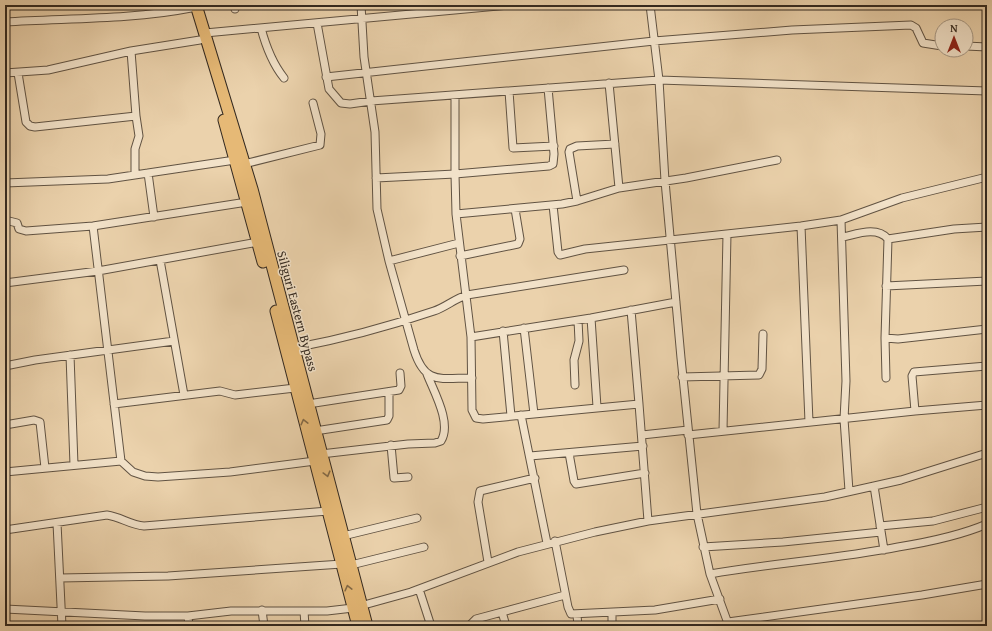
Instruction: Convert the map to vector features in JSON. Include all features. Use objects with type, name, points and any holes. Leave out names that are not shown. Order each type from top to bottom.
[{"type":"main road","name":"Siliguri Eastern Bypass","points":[[192,6],[240,162],[294,348],[315,431],[318,458],[328,511],[347,564],[358,607],[367,626]]},
{"type":"main road","name":"Siliguri Eastern Bypass","points":[[240,162],[247,202],[295,388],[343,536],[347,564]]},
{"type":"main road","name":"Siliguri Eastern Bypass","points":[[358,607],[358,626]]},
{"type":"street","points":[[93,226],[121,461],[133,472],[145,476],[158,477],[230,472],[391,445],[435,443],[441,441],[444,435],[443,418],[427,374],[418,362],[389,261],[377,209],[377,153],[371,101],[366,74],[361,5]]},
{"type":"street","points":[[5,73],[48,70],[202,37],[262,28],[509,5]]},
{"type":"street","points":[[650,5],[659,80],[665,181],[682,377],[697,514],[710,574],[729,624],[987,584]]},
{"type":"street","points":[[5,22],[133,16],[165,13],[192,6]]},
{"type":"street","points":[[317,23],[329,89],[341,103],[350,104],[371,101],[659,80],[987,90]]},
{"type":"street","points":[[326,77],[366,74],[654,41],[792,30],[905,25],[916,28],[923,43],[934,45]]},
{"type":"street","points":[[262,28],[269,55],[276,68],[284,78]]},
{"type":"street","points":[[974,46],[987,47]]},
{"type":"street","points":[[131,52],[139,136],[135,149],[135,175]]},
{"type":"street","points":[[18,73],[26,122],[30,126],[35,127],[136,116]]},
{"type":"street","points":[[609,83],[619,188]]},
{"type":"street","points":[[376,178],[455,174],[549,166],[553,164],[554,146],[548,88]]},
{"type":"street","points":[[509,92],[513,148],[554,146]]},
{"type":"street","points":[[455,96],[456,214],[471,337],[473,415],[476,418],[483,419],[639,404]]},
{"type":"street","points":[[5,183],[108,179],[240,162],[320,145],[321,134],[313,103]]},
{"type":"street","points":[[577,201],[569,152],[570,149],[577,146],[615,144]]},
{"type":"street","points":[[456,214],[553,205],[577,201],[619,188],[777,160]]},
{"type":"street","points":[[148,173],[154,217]]},
{"type":"street","points":[[553,205],[558,252],[560,255],[585,248],[727,234],[841,220],[902,198],[987,177]]},
{"type":"street","points":[[5,220],[17,223],[19,229],[26,231],[93,226],[247,202]]},
{"type":"street","points":[[460,256],[518,244],[520,239],[514,209]]},
{"type":"street","points":[[841,220],[846,382],[844,419],[849,491]]},
{"type":"street","points":[[800,226],[809,422]]},
{"type":"street","points":[[888,239],[954,229],[987,227]]},
{"type":"street","points":[[842,237],[875,231],[884,234],[888,239],[885,338],[886,378]]},
{"type":"street","points":[[723,431],[727,234]]},
{"type":"street","points":[[5,283],[98,271],[258,242]]},
{"type":"street","points":[[389,261],[459,243]]},
{"type":"street","points":[[160,260],[184,395]]},
{"type":"street","points":[[294,348],[340,339],[405,320],[437,310],[454,299],[467,295],[624,270]]},
{"type":"street","points":[[886,286],[987,281]]},
{"type":"street","points":[[471,337],[591,318],[676,302]]},
{"type":"street","points":[[631,310],[648,521]]},
{"type":"street","points":[[591,318],[597,407]]},
{"type":"street","points":[[575,385],[574,360],[579,341],[578,320]]},
{"type":"street","points":[[524,328],[534,414]]},
{"type":"street","points":[[885,338],[898,339],[987,329]]},
{"type":"street","points":[[502,331],[511,416]]},
{"type":"street","points":[[682,377],[759,375],[762,369],[763,334]]},
{"type":"street","points":[[5,366],[70,355],[174,341]]},
{"type":"street","points":[[70,355],[74,465]]},
{"type":"street","points":[[915,411],[912,376],[914,372],[987,366]]},
{"type":"street","points":[[308,404],[399,390],[401,386],[400,373]]},
{"type":"street","points":[[427,374],[437,378],[472,378]]},
{"type":"street","points":[[114,404],[220,391],[235,394],[295,388]]},
{"type":"street","points":[[315,431],[387,420],[389,416],[389,392]]},
{"type":"street","points":[[642,435],[723,431],[915,411],[987,406]]},
{"type":"street","points":[[521,415],[547,543]]},
{"type":"street","points":[[5,425],[34,420],[40,422],[45,468]]},
{"type":"street","points":[[391,445],[394,478],[408,477]]},
{"type":"street","points":[[530,456],[643,446]]},
{"type":"street","points":[[569,453],[574,481],[576,484],[645,473]]},
{"type":"street","points":[[5,609],[188,616],[262,610],[304,611],[358,607],[419,589],[488,562],[547,543],[648,521],[825,497],[901,480],[987,454]]},
{"type":"street","points":[[5,472],[121,461]]},
{"type":"street","points":[[488,562],[478,502],[480,491],[535,478]]},
{"type":"street","points":[[874,486],[884,550]]},
{"type":"street","points":[[703,547],[783,542],[881,529],[932,521],[987,507]]},
{"type":"street","points":[[5,530],[107,515],[118,516],[134,525],[144,526],[328,511]]},
{"type":"street","points":[[343,536],[417,518]]},
{"type":"street","points":[[56,523],[62,626]]},
{"type":"street","points":[[710,574],[884,550],[930,542],[971,531],[987,524]]},
{"type":"street","points":[[556,541],[569,612],[577,615],[662,609],[720,599]]},
{"type":"street","points":[[60,578],[168,576],[347,564],[424,547]]},
{"type":"street","points":[[419,589],[431,626]]},
{"type":"street","points":[[469,626],[476,618],[565,595]]},
{"type":"street","points":[[262,610],[264,626]]},
{"type":"street","points":[[304,611],[305,626]]},
{"type":"street","points":[[502,612],[506,626]]},
{"type":"street","points":[[612,613],[612,626]]},
{"type":"street","points":[[577,615],[578,626]]},
{"type":"street","points":[[188,616],[189,626]]}]
